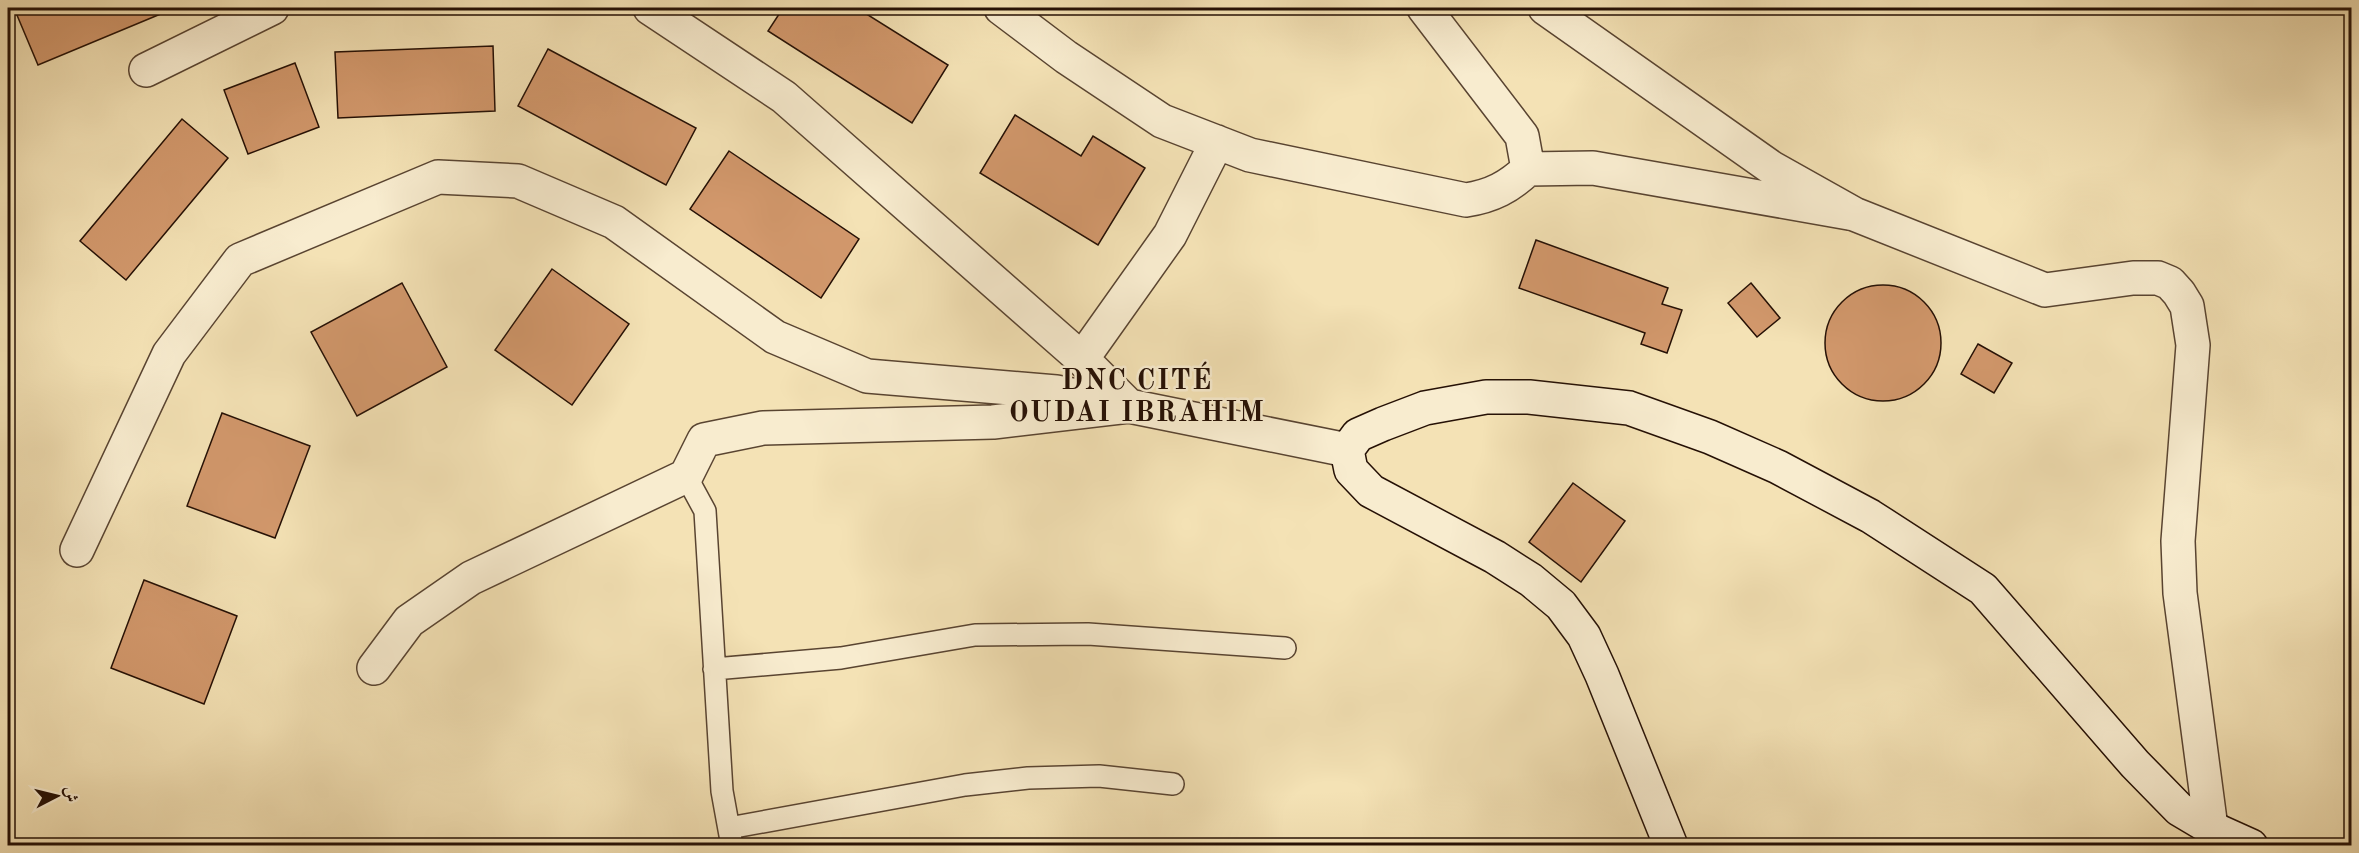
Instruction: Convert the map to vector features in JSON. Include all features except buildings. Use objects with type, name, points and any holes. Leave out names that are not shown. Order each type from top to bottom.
[{"type":"street","points":[[146,70],[272,8]]},
{"type":"street","points":[[650,8],[784,97],[1082,359],[1129,406]]},
{"type":"street","points":[[1001,8],[1066,57],[1162,121],[1250,155],[1466,200],[1489,196],[1511,184],[1528,169],[1593,168],[1854,214]]},
{"type":"street","points":[[1424,8],[1522,136],[1528,169]]},
{"type":"street","points":[[1545,8],[1772,168],[1854,214],[2044,290],[2133,278],[2157,278],[2170,283],[2179,293],[2187,306],[2193,345],[2178,541],[2180,593],[2211,828]]},
{"type":"street","points":[[1082,359],[1170,235],[1217,142]]},
{"type":"street","points":[[77,550],[169,354],[240,260],[438,177],[518,181],[614,222],[775,337],[867,376],[1056,392],[1347,450]]},
{"type":"street","points":[[1671,846],[1620,714],[1593,655],[1584,636],[1560,604],[1531,580],[1495,557],[1371,491],[1351,470],[1347,450],[1358,435],[1425,408],[1486,397],[1529,397],[1629,408],[1710,437],[1778,467],[1870,516],[1983,589],[2135,764],[2179,809],[2211,828],[2251,846]]},
{"type":"street","points":[[374,668],[409,621],[471,578],[686,476],[704,440],[763,428],[993,422],[1129,406]]},
{"type":"lane","points":[[686,476],[705,511],[722,790],[730,837],[965,785],[1028,778],[1099,776],[1173,784]]},
{"type":"lane","points":[[714,669],[841,658],[975,635],[1088,634],[1285,648]]},
{"type":"district","name":"DNC CITÉ OUDAI IBRAHIM","points":[[1137,398]]}]
